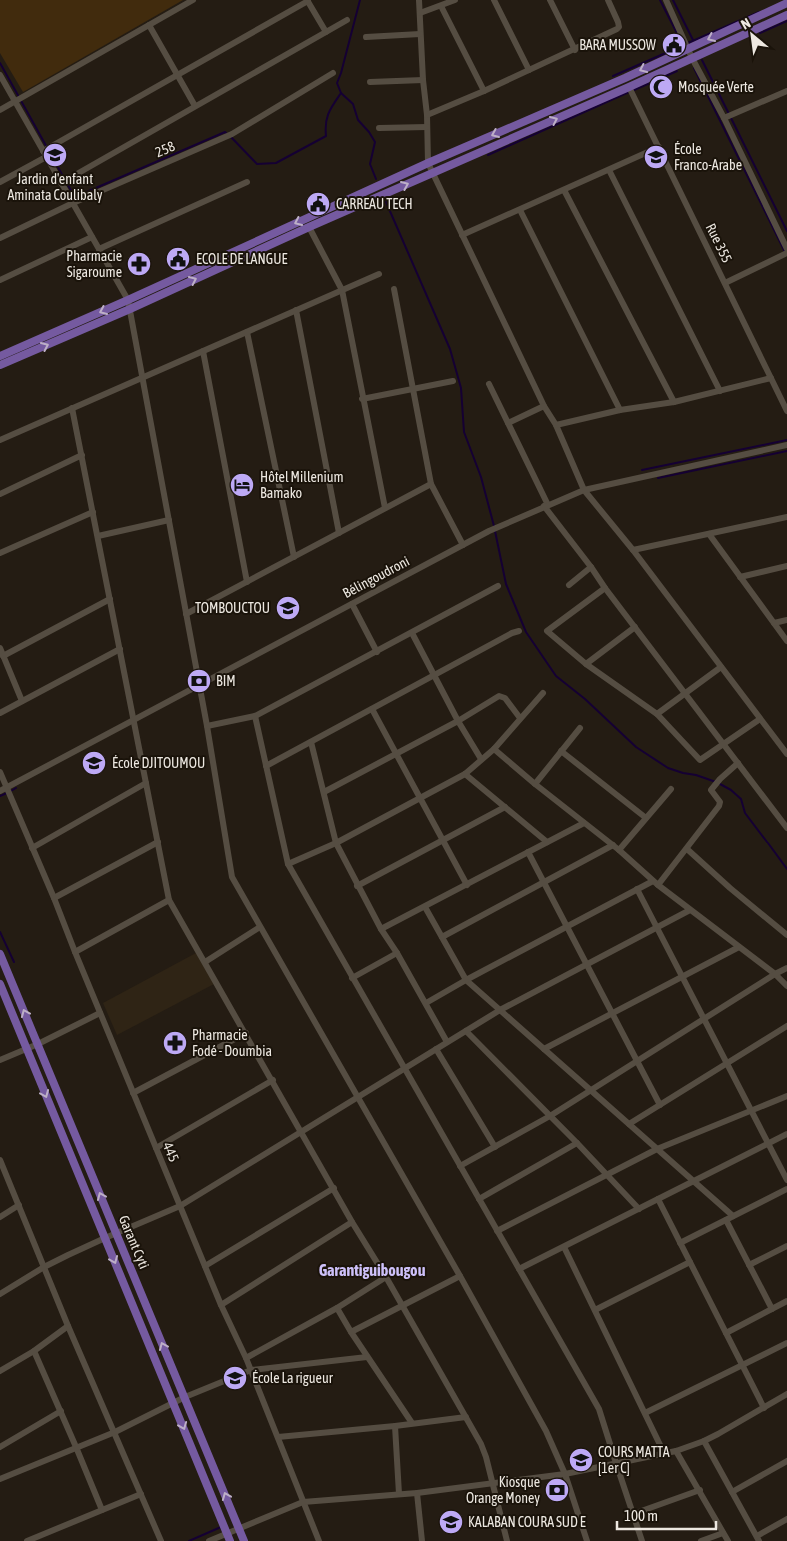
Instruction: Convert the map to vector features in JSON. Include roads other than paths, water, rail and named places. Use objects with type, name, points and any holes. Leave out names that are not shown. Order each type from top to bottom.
[{"type":"main road","points":[[0,356],[128,300],[428,163],[625,78],[787,3]]},
{"type":"main road","points":[[0,365],[787,15]]},
{"type":"main road","name":"Garant Cyti","points":[[0,954],[244,1541]]},
{"type":"main road","name":"Garant Cyti","points":[[0,984],[228,1537]]},
{"type":"street","points":[[0,110],[193,0]]},
{"type":"street","points":[[0,182],[177,75],[308,0],[326,32]]},
{"type":"street","points":[[419,0],[423,80],[427,115],[428,163],[544,406],[556,425],[584,490],[633,550],[787,754]]},
{"type":"street","points":[[420,13],[455,0]]},
{"type":"street","points":[[494,0],[529,70]]},
{"type":"street","points":[[550,0],[575,50]]},
{"type":"street","points":[[427,115],[575,50],[617,29],[619,27],[618,22],[608,0]]},
{"type":"street","points":[[666,0],[692,58],[724,118],[787,249]]},
{"type":"street","points":[[441,6],[484,91]]},
{"type":"street","points":[[61,182],[346,20]]},
{"type":"street","points":[[149,25],[195,106]]},
{"type":"street","points":[[366,37],[420,34]]},
{"type":"street","name":"258","points":[[1,235],[232,134],[333,73]]},
{"type":"street","points":[[0,75],[128,300],[207,726],[232,877],[460,1276],[546,1431],[565,1474],[587,1541]]},
{"type":"street","points":[[370,82],[423,80]]},
{"type":"street","name":"Rue 355","points":[[630,86],[787,411]]},
{"type":"street","points":[[724,118],[787,92]]},
{"type":"street","points":[[379,128],[427,126]]},
{"type":"street","points":[[462,236],[659,147]]},
{"type":"street","points":[[609,170],[720,391]]},
{"type":"street","points":[[99,249],[248,182]]},
{"type":"street","points":[[564,190],[674,402]]},
{"type":"street","points":[[520,210],[620,410]]},
{"type":"street","points":[[309,227],[342,290],[385,508]]},
{"type":"street","points":[[0,280],[92,236]]},
{"type":"street","points":[[725,283],[787,253]]},
{"type":"street","points":[[0,440],[379,274]]},
{"type":"street","points":[[394,289],[431,484],[463,545]]},
{"type":"street","points":[[296,310],[339,533]]},
{"type":"street","points":[[247,332],[294,557]]},
{"type":"street","points":[[203,351],[247,582]]},
{"type":"street","points":[[556,425],[620,410],[674,402],[771,378]]},
{"type":"street","points":[[362,399],[453,381]]},
{"type":"street","points":[[489,384],[546,506],[605,588],[787,828]]},
{"type":"street","points":[[508,423],[544,406]]},
{"type":"street","points":[[72,408],[169,900],[481,1444],[507,1541]]},
{"type":"street","name":"Bélingoudroni","points":[[3,789],[489,531],[584,490],[787,445]]},
{"type":"street","points":[[0,494],[82,455]]},
{"type":"street","points":[[186,614],[431,484]]},
{"type":"street","points":[[0,553],[93,512]]},
{"type":"street","points":[[633,550],[787,517]]},
{"type":"street","points":[[98,536],[169,520]]},
{"type":"street","points":[[710,534],[787,641]]},
{"type":"street","points":[[740,577],[787,566]]},
{"type":"street","points":[[569,586],[591,567]]},
{"type":"street","points":[[207,726],[255,716],[498,586]]},
{"type":"street","points":[[605,588],[547,631],[586,664],[657,714],[700,760],[760,719]]},
{"type":"street","points":[[3,656],[110,598]]},
{"type":"street","points":[[352,604],[377,652]]},
{"type":"street","points":[[774,623],[787,620]]},
{"type":"street","points":[[586,664],[635,627]]},
{"type":"street","points":[[266,766],[512,633],[519,631]]},
{"type":"street","points":[[412,633],[458,721],[481,759]]},
{"type":"street","points":[[0,648],[22,701]]},
{"type":"street","points":[[0,713],[120,649]]},
{"type":"street","points":[[657,714],[720,667]]},
{"type":"street","points":[[288,864],[336,843],[465,774],[494,749],[543,694]]},
{"type":"street","points":[[324,792],[458,721],[499,696],[505,698],[520,718]]},
{"type":"street","points":[[372,709],[467,885]]},
{"type":"street","points":[[255,716],[288,864],[599,1409],[642,1541]]},
{"type":"street","points":[[535,784],[580,728]]},
{"type":"street","points":[[311,742],[336,843],[357,886],[447,1042]]},
{"type":"street","points":[[494,749],[613,845],[656,883],[775,974],[785,984],[787,991]]},
{"type":"street","points":[[561,751],[646,818]]},
{"type":"street","points":[[426,1003],[637,889],[656,883],[687,849],[719,806],[720,802],[711,790],[738,763]]},
{"type":"street","name":"445","points":[[0,772],[3,789],[54,898],[74,952],[221,1305],[246,1358],[319,1541]]},
{"type":"street","points":[[465,774],[547,842]]},
{"type":"street","points":[[32,848],[146,783]]},
{"type":"street","points":[[619,850],[671,789]]},
{"type":"street","points":[[357,886],[504,807]]},
{"type":"street","points":[[381,929],[584,823]]},
{"type":"street","points":[[54,898],[158,842]]},
{"type":"street","points":[[442,937],[613,845]]},
{"type":"street","points":[[687,849],[730,888],[787,935]]},
{"type":"street","points":[[528,852],[660,1105]]},
{"type":"street","points":[[637,889],[787,1180]]},
{"type":"street","points":[[74,952],[169,900]]},
{"type":"street","points":[[425,907],[466,980],[733,1216]]},
{"type":"street","points":[[0,1294],[44,1267],[116,1233],[180,1206],[500,1010],[690,910]]},
{"type":"street","points":[[205,962],[260,927]]},
{"type":"street","points":[[544,1049],[739,947]]},
{"type":"street","points":[[352,978],[397,953]]},
{"type":"street","points":[[460,1166],[550,1116],[787,968]]},
{"type":"street","points":[[0,1060],[38,1044],[100,1013]]},
{"type":"street","points":[[630,1124],[787,1026]]},
{"type":"street","points":[[466,1031],[577,1143],[639,1209]]},
{"type":"street","points":[[133,1093],[246,1033]]},
{"type":"street","points":[[436,1049],[494,1147]]},
{"type":"street","points":[[156,1148],[273,1080]]},
{"type":"street","points":[[497,1231],[657,1149],[787,1096]]},
{"type":"street","points":[[519,1269],[787,1134]]},
{"type":"street","points":[[479,1199],[577,1143]]},
{"type":"street","points":[[0,1160],[68,1326],[161,1541]]},
{"type":"street","points":[[205,1266],[334,1188]]},
{"type":"street","points":[[680,1243],[787,1189]]},
{"type":"street","points":[[658,1199],[764,1408]]},
{"type":"street","points":[[0,1217],[19,1205]]},
{"type":"street","points":[[726,1220],[772,1309]]},
{"type":"street","points":[[221,1305],[352,1222]]},
{"type":"street","points":[[749,1265],[787,1246]]},
{"type":"street","points":[[564,1247],[664,1453]]},
{"type":"street","points":[[595,1310],[690,1262]]},
{"type":"street","points":[[351,1332],[460,1276]]},
{"type":"street","points":[[246,1358],[337,1308],[386,1277]]},
{"type":"street","points":[[726,1332],[787,1301]]},
{"type":"street","points":[[337,1308],[412,1423]]},
{"type":"street","points":[[0,1371],[34,1351],[68,1326]]},
{"type":"street","points":[[644,1412],[787,1344]]},
{"type":"street","points":[[34,1351],[102,1510]]},
{"type":"street","points":[[0,1480],[115,1432],[185,1397],[250,1370],[367,1356]]},
{"type":"street","points":[[209,1541],[228,1537],[239,1529],[303,1502],[417,1493],[565,1474],[676,1451],[704,1441],[787,1394]]},
{"type":"street","points":[[0,1446],[61,1411]]},
{"type":"street","points":[[278,1437],[394,1426],[466,1416]]},
{"type":"street","points":[[394,1426],[398,1494]]},
{"type":"street","points":[[704,1441],[758,1539],[787,1519]]},
{"type":"street","points":[[676,1451],[728,1541]]},
{"type":"street","points":[[732,1492],[787,1461]]},
{"type":"street","points":[[633,1514],[700,1490]]},
{"type":"street","points":[[417,1493],[422,1541]]},
{"type":"street","points":[[27,1541],[141,1494]]},
{"type":"street","points":[[701,1541],[723,1533]]},
{"type":"waterway","points":[[360,0],[337,83],[341,93],[353,104],[358,120],[375,142],[370,164],[376,179]]},
{"type":"waterway","points":[[660,0],[683,45]]},
{"type":"waterway","points":[[673,0],[693,40]]},
{"type":"waterway","points":[[688,43],[759,12]]},
{"type":"waterway","points":[[760,33],[787,21]]},
{"type":"waterway","points":[[613,76],[684,45]]},
{"type":"waterway","points":[[702,60],[729,114]]},
{"type":"waterway","points":[[0,63],[64,178]]},
{"type":"waterway","points":[[694,68],[785,252]]},
{"type":"waterway","points":[[634,90],[677,71]]},
{"type":"waterway","points":[[488,155],[629,92]]},
{"type":"waterway","points":[[230,136],[257,164],[276,163],[326,136],[326,123],[329,113],[341,93]]},
{"type":"waterway","points":[[731,118],[787,231]]},
{"type":"waterway","points":[[66,182],[75,197],[226,133]]},
{"type":"waterway","points":[[386,202],[450,349],[461,388],[464,432],[481,477],[494,526]]},
{"type":"waterway","points":[[642,470],[787,440]]},
{"type":"waterway","points":[[658,478],[787,451]]},
{"type":"waterway","points":[[495,531],[506,584],[526,632],[556,676],[585,699],[636,747],[668,768],[716,782]]},
{"type":"waterway","points":[[720,784],[731,790],[741,799],[745,813],[767,842]]},
{"type":"waterway","points":[[11,791],[16,788]]},
{"type":"waterway","points":[[0,796],[7,793]]},
{"type":"waterway","points":[[768,843],[787,869]]},
{"type":"waterway","points":[[0,932],[14,962]]},
{"type":"waterway","points":[[189,1541],[221,1527]]},
{"type":"place","name":"BARA MUSSOW","points":[[674,45]]},
{"type":"place","name":"Mosquée Verte","points":[[661,87]]},
{"type":"place","name":"Jardin d'enfant Aminata Coulibaly","points":[[55,155]]},
{"type":"place","name":"École Franco-Arabe","points":[[656,157]]},
{"type":"place","name":"CARREAU TECH","points":[[318,204]]},
{"type":"place","name":"ECOLE DE LANGUE","points":[[178,259]]},
{"type":"place","name":"Pharmacie Sigaroume","points":[[139,264]]},
{"type":"place","name":"Hôtel Millenium Bamako","points":[[242,485]]},
{"type":"place","name":"TOMBOUCTOU","points":[[288,608]]},
{"type":"place","name":"BIM","points":[[199,681]]},
{"type":"place","name":"École DJITOUMOU","points":[[94,763]]},
{"type":"place","name":"Pharmacie Fodé - Doumbia","points":[[175,1043]]},
{"type":"place","name":"École La rigueur","points":[[235,1378]]},
{"type":"place","name":"COURS MATTA [1er C]","points":[[581,1460]]},
{"type":"place","name":"Kiosque Orange Money","points":[[557,1490]]},
{"type":"place","name":"KALABAN COURA SUD E","points":[[451,1522]]},
{"type":"district","name":"Garantiguibougou","points":[[372,1270]]}]
